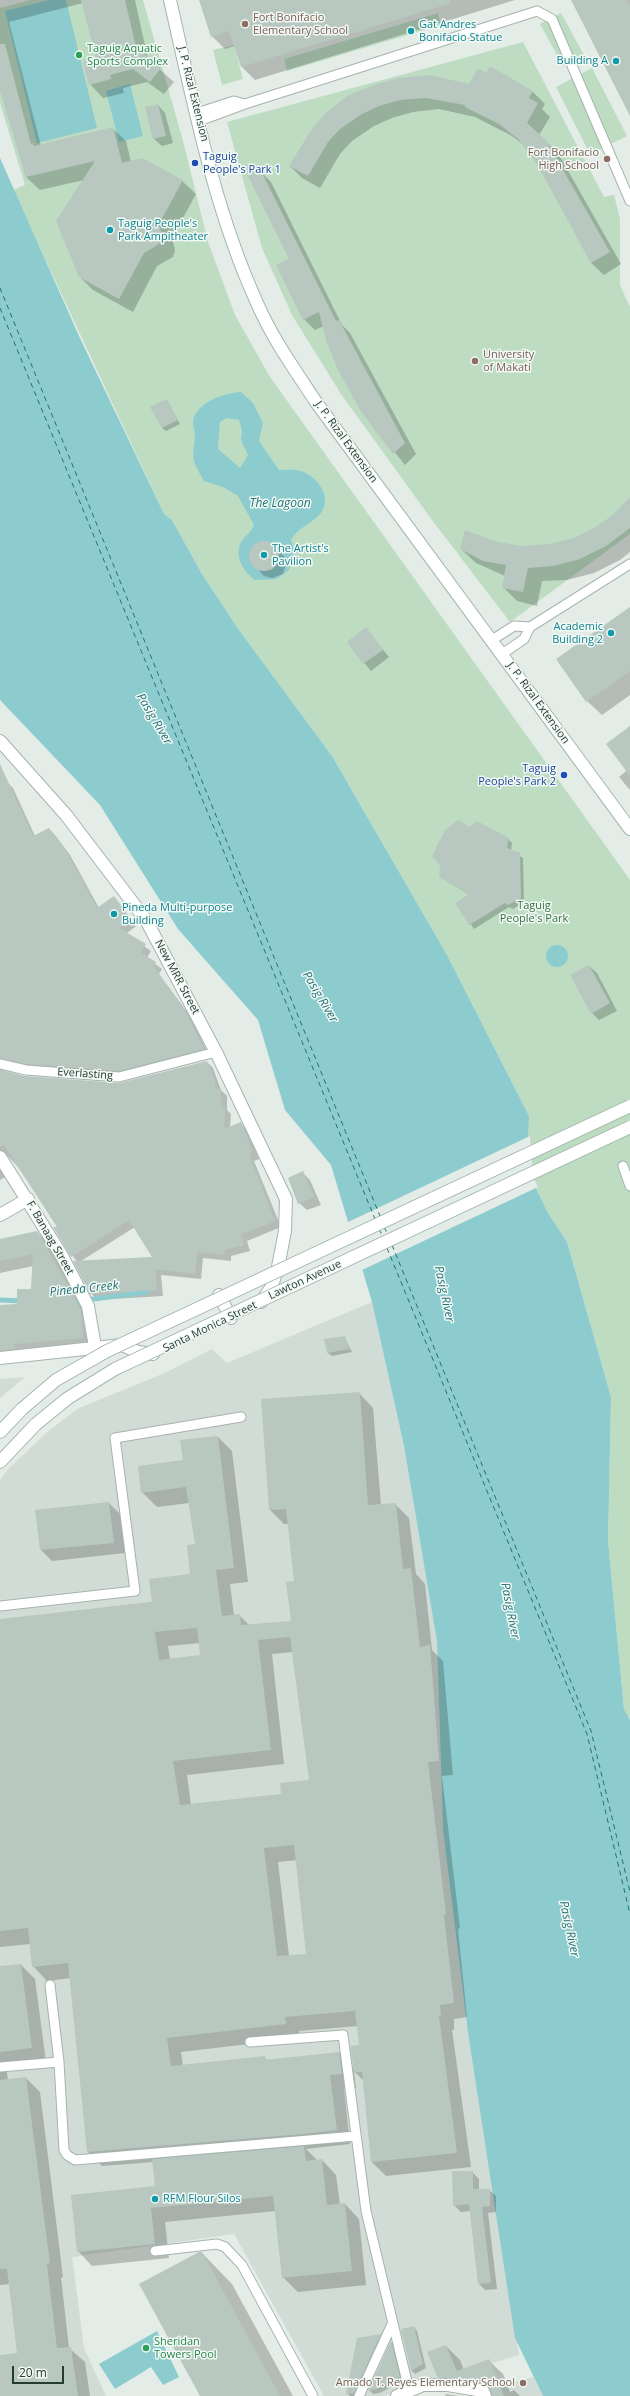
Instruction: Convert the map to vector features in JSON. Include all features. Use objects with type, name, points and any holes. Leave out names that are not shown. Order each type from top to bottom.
[{"type":"main road","name":"J. P. Rizal Extension","points":[[170,0],[198,117],[230,239],[257,304],[289,362],[316,402],[630,829]]},
{"type":"main road","name":"New MRR Street","points":[[0,741],[66,815],[134,902],[157,939],[216,1052],[286,1200]]},
{"type":"main road","name":"Lawton Avenue","points":[[0,1432],[22,1409],[56,1380],[106,1351],[630,1106]]},
{"type":"main road","name":"Lawton Avenue","points":[[0,1462],[36,1424],[68,1398],[116,1369],[630,1127]]},
{"type":"main road","name":"F. Banaag Street","points":[[0,1157],[28,1199],[81,1292],[88,1306],[95,1347]]},
{"type":"main road","points":[[0,1215],[28,1199]]},
{"type":"main road","name":"Santa Monica Street","points":[[0,1358],[122,1345],[138,1352],[154,1354],[231,1318],[261,1302],[271,1288],[278,1267],[285,1231],[286,1200]]},
{"type":"main road","name":"Santa Monica Street","points":[[122,1345],[143,1331],[278,1267]]},
{"type":"main road","points":[[219,1295],[231,1318]]},
{"type":"main road","points":[[397,2396],[423,2385],[448,2385],[484,2391],[485,2396]]},
{"type":"lane","points":[[198,117],[237,109],[245,104],[537,11],[552,19],[630,201]]},
{"type":"lane","points":[[502,654],[524,639],[530,627],[630,564]]},
{"type":"lane","points":[[492,640],[514,626],[530,627]]},
{"type":"lane","name":"Everlasting","points":[[0,1064],[26,1070],[119,1076],[216,1052]]},
{"type":"lane","points":[[623,1166],[630,1186]]},
{"type":"lane","points":[[0,1606],[135,1591],[115,1438],[240,1417]]},
{"type":"lane","points":[[50,1985],[59,2062],[64,2150],[66,2155],[75,2160],[356,2136]]},
{"type":"lane","points":[[250,2042],[343,2035],[366,2211],[409,2390]]},
{"type":"lane","points":[[0,2067],[59,2062]]},
{"type":"lane","points":[[155,2250],[217,2244],[233,2255],[242,2265],[313,2396]]},
{"type":"lane","points":[[359,2396],[392,2324]]},
{"type":"shaded area","points":[[372,1302],[404,1446],[437,1642],[443,1830],[468,2033],[519,2355],[384,2396],[324,2396],[234,2234],[72,2257],[84,2348],[106,2396],[0,2396],[0,1480],[8,1469],[45,1434],[77,1409],[167,1372],[212,1349],[227,1363]]},
{"type":"shaded area","points":[[25,1377],[0,1398],[0,1379]]},
{"type":"shaded area","name":"Amado T. Reyes Elementary School","points":[[534,2377],[543,2396],[488,2396],[486,2389]]},
{"type":"green space","name":"Taguig People's Park","points":[[30,0],[143,0],[183,141],[208,242],[235,315],[270,377],[630,880],[630,1720],[624,1709],[608,1541],[611,1397],[567,1242],[548,1213],[531,1178],[528,1145],[529,1116],[447,955],[332,756],[239,630],[202,574],[172,520],[164,514],[13,190],[25,185],[0,103],[0,8]]},
{"type":"green space","points":[[438,13],[441,25],[287,71],[284,59]]},
{"type":"green space","points":[[561,13],[584,55],[563,66],[540,24]]},
{"type":"green space","name":"University of Makati","points":[[523,42],[604,197],[614,195],[620,219],[620,285],[630,307],[630,534],[510,622],[432,520],[341,394],[292,315],[262,248],[227,122]]},
{"type":"green space","points":[[234,45],[243,79],[222,85],[213,50]]},
{"type":"green space","points":[[592,68],[627,136],[590,154],[556,87]]},
{"type":"water","points":[[49,0],[66,0],[97,128],[37,143],[5,11]]},
{"type":"water","points":[[130,84],[143,136],[119,142],[106,91]]},
{"type":"water","name":"Pasig River","points":[[0,158],[79,336],[164,514],[172,520],[202,574],[239,630],[332,756],[447,955],[529,1116],[528,1145],[531,1178],[548,1213],[567,1242],[611,1397],[608,1541],[624,1709],[630,1720],[630,2396],[543,2396],[515,2338],[468,2033],[443,1830],[437,1642],[404,1446],[372,1302],[331,1165],[285,1110],[258,1020],[178,929],[100,805],[0,700]]},
{"type":"water","name":"The Lagoon","points":[[241,392],[253,403],[263,423],[259,441],[279,470],[295,470],[307,474],[317,482],[324,494],[324,507],[321,513],[318,517],[297,532],[291,540],[294,550],[292,561],[279,557],[275,545],[268,542],[261,542],[252,549],[250,560],[260,571],[272,570],[279,560],[290,566],[289,570],[276,579],[255,580],[246,572],[240,561],[240,543],[251,531],[254,525],[238,496],[223,487],[204,481],[194,462],[193,454],[195,434],[193,423],[195,415],[199,409],[212,400]],"holes":[[[227,418],[239,420],[242,431],[241,440],[248,455],[240,468],[218,449],[220,422]]]},
{"type":"water","points":[[557,945],[565,948],[568,956],[565,964],[557,967],[549,964],[546,956],[549,948]]},
{"type":"water","name":"Sheridan Towers Pool","points":[[157,2331],[179,2377],[163,2385],[151,2367],[115,2389],[99,2364]]},
{"type":"pier","points":[[530,1136],[533,1177],[538,1187],[360,1271],[346,1223]]},
{"type":"building","points":[[81,0],[125,0],[136,47],[161,68],[150,82],[133,69],[110,75],[111,79],[89,85],[83,62],[96,58]]},
{"type":"building","points":[[199,0],[450,0],[451,3],[241,67],[229,31],[211,37]]},
{"type":"building","name":"Building A","points":[[571,0],[627,0],[630,6],[630,116]]},
{"type":"building","name":"Taguig People's Park Ampitheater","points":[[0,44],[5,44],[31,144],[33,143],[34,146],[113,127],[122,163],[142,158],[183,180],[159,224],[162,236],[159,244],[144,253],[119,299],[79,277],[56,221],[95,161],[26,177],[0,91]]},
{"type":"building","points":[[490,66],[533,91],[529,98],[538,103],[527,123],[546,140],[610,252],[591,263],[537,164],[519,140],[499,124],[465,107],[465,105],[426,98],[400,100],[379,106],[362,114],[340,129],[328,142],[308,176],[289,166],[312,129],[326,113],[347,96],[371,86],[398,78],[430,75],[469,84],[478,68],[486,73]]},
{"type":"building","points":[[158,104],[166,136],[153,139],[145,107]]},
{"type":"building","points":[[260,169],[336,321],[339,320],[405,443],[393,454],[360,410],[338,370],[326,340],[319,312],[303,320],[276,265],[289,259],[248,176]]},
{"type":"building","points":[[167,399],[178,420],[162,428],[150,407]]},
{"type":"building","points":[[630,497],[630,528],[606,546],[580,559],[553,566],[528,568],[523,592],[502,588],[506,565],[483,561],[460,549],[465,530],[497,542],[523,546],[550,544],[574,538],[594,528],[613,515]]},
{"type":"building","name":"The Artist's Pavilion","points":[[264,541],[275,545],[279,556],[275,567],[264,571],[253,567],[249,556],[253,545]]},
{"type":"building","name":"Academic Building 2","points":[[630,607],[630,671],[586,702],[556,659]]},
{"type":"building","points":[[366,627],[383,650],[363,664],[347,642]]},
{"type":"building","points":[[630,726],[630,776],[606,744]]},
{"type":"building","points":[[0,764],[33,836],[49,828],[64,847],[97,908],[114,896],[131,920],[119,928],[146,944],[141,953],[156,962],[154,967],[184,1009],[204,1049],[118,1071],[27,1064],[0,1058]]},
{"type":"building","points":[[458,820],[470,827],[477,821],[509,838],[507,848],[520,853],[521,898],[508,905],[505,903],[469,925],[455,903],[469,894],[439,877],[440,865],[432,856],[445,830]]},
{"type":"building","points":[[589,965],[610,1003],[591,1014],[570,975]]},
{"type":"building","points":[[207,1061],[215,1081],[215,1089],[221,1089],[221,1107],[225,1107],[224,1129],[241,1122],[253,1152],[249,1154],[275,1221],[241,1234],[244,1245],[225,1250],[225,1255],[197,1252],[195,1274],[155,1269],[157,1290],[90,1294],[73,1261],[152,1257],[129,1220],[71,1257],[53,1227],[57,1227],[4,1145],[0,1147],[0,1070],[25,1076],[119,1083]]},
{"type":"building","points":[[303,1171],[314,1197],[298,1204],[288,1178]]},
{"type":"building","points":[[37,1231],[80,1308],[83,1338],[14,1344],[15,1349],[0,1350],[0,1305],[17,1304],[17,1289],[31,1289],[33,1254],[0,1261],[0,1239]]},
{"type":"building","points":[[345,1336],[349,1349],[327,1353],[324,1339]]},
{"type":"building","points":[[360,1392],[368,1505],[396,1503],[403,1569],[411,1568],[420,1647],[430,1645],[439,1761],[428,1762],[446,1914],[444,1915],[454,2003],[440,2005],[441,2016],[439,2016],[457,2153],[371,2162],[362,2072],[354,2072],[351,2051],[351,2046],[359,2045],[355,2011],[285,2017],[286,2024],[167,2038],[171,2066],[265,2056],[265,2060],[339,2052],[342,2074],[330,2075],[337,2130],[87,2152],[68,1963],[32,1967],[28,1928],[0,1931],[0,1619],[152,1602],[149,1579],[190,1574],[187,1545],[195,1544],[186,1487],[141,1493],[138,1466],[183,1460],[180,1440],[218,1436],[234,1568],[216,1570],[222,1616],[240,1614],[241,1625],[291,1621],[286,1582],[294,1581],[286,1509],[269,1510],[261,1399]],"holes":[[[197,1628],[200,1655],[159,1660],[155,1632]],[[290,1637],[309,1780],[280,1783],[281,1794],[180,1805],[173,1761],[271,1750],[258,1640]],[[294,1845],[306,1954],[277,1956],[264,1848]]]},
{"type":"building","points":[[109,1502],[114,1543],[40,1550],[35,1510]]},
{"type":"building","points":[[21,1964],[32,2048],[0,2052],[0,1966]]},
{"type":"building","points":[[26,2077],[50,2263],[47,2264],[57,2348],[71,2347],[78,2396],[0,2396],[0,2355],[17,2353],[7,2269],[0,2269],[0,2080]]},
{"type":"building","name":"RFM Flour Silos","points":[[304,2146],[306,2161],[322,2159],[327,2205],[345,2203],[352,2271],[282,2278],[273,2196],[151,2208],[155,2244],[77,2252],[71,2195],[155,2186],[152,2159]]},
{"type":"building","points":[[452,2171],[473,2171],[473,2189],[490,2189],[490,2206],[482,2207],[491,2283],[478,2284],[469,2204],[453,2206]]},
{"type":"building","points":[[199,2252],[202,2252],[280,2396],[200,2396],[139,2284]]},
{"type":"building","points":[[414,2326],[423,2364],[411,2371],[401,2329]]},
{"type":"building","points":[[381,2334],[354,2393],[346,2394],[357,2338]]},
{"type":"building","points":[[391,2341],[400,2377],[377,2389],[368,2391]]},
{"type":"building","points":[[446,2345],[457,2371],[489,2359],[504,2396],[492,2396],[490,2388],[484,2384],[438,2378],[427,2352]]},
{"type":"waterway","name":"Pineda Creek","points":[[71,1302],[147,1292]]},
{"type":"waterway","name":"Pineda Creek","points":[[0,1300],[23,1301]]},
{"type":"ferry route","points":[[0,288],[380,1216]]},
{"type":"ferry route","points":[[0,308],[375,1219]]},
{"type":"ferry route","points":[[384,1227],[388,1235]]},
{"type":"ferry route","points":[[379,1229],[383,1237]]},
{"type":"ferry route","points":[[392,1245],[591,1731],[630,1892]]},
{"type":"ferry route","points":[[387,1248],[587,1734],[630,1914]]},
{"type":"place","name":"Fort Bonifacio Elementary School","points":[[245,24]]},
{"type":"place","name":"Gat Andres Bonifacio Statue","points":[[411,31]]},
{"type":"place","name":"Taguig Aquatic Sports Complex","points":[[79,55]]},
{"type":"place","name":"Building A","points":[[616,61]]},
{"type":"place","name":"Fort Bonifacio High School","points":[[607,159]]},
{"type":"place","name":"Taguig People's Park 1","points":[[195,163]]},
{"type":"place","name":"Taguig People's Park Ampitheater","points":[[110,230]]},
{"type":"place","name":"University of Makati","points":[[475,361]]},
{"type":"place","name":"The Artist's Pavilion","points":[[264,555]]},
{"type":"place","name":"Academic Building 2","points":[[611,633]]},
{"type":"place","name":"Taguig People's Park 2","points":[[564,775]]},
{"type":"place","name":"Pineda Multi-purpose Building","points":[[114,914]]},
{"type":"place","name":"RFM Flour Silos","points":[[155,2199]]},
{"type":"place","name":"Sheridan Towers Pool","points":[[146,2348]]},
{"type":"place","name":"Amado T. Reyes Elementary School","points":[[523,2383]]}]
